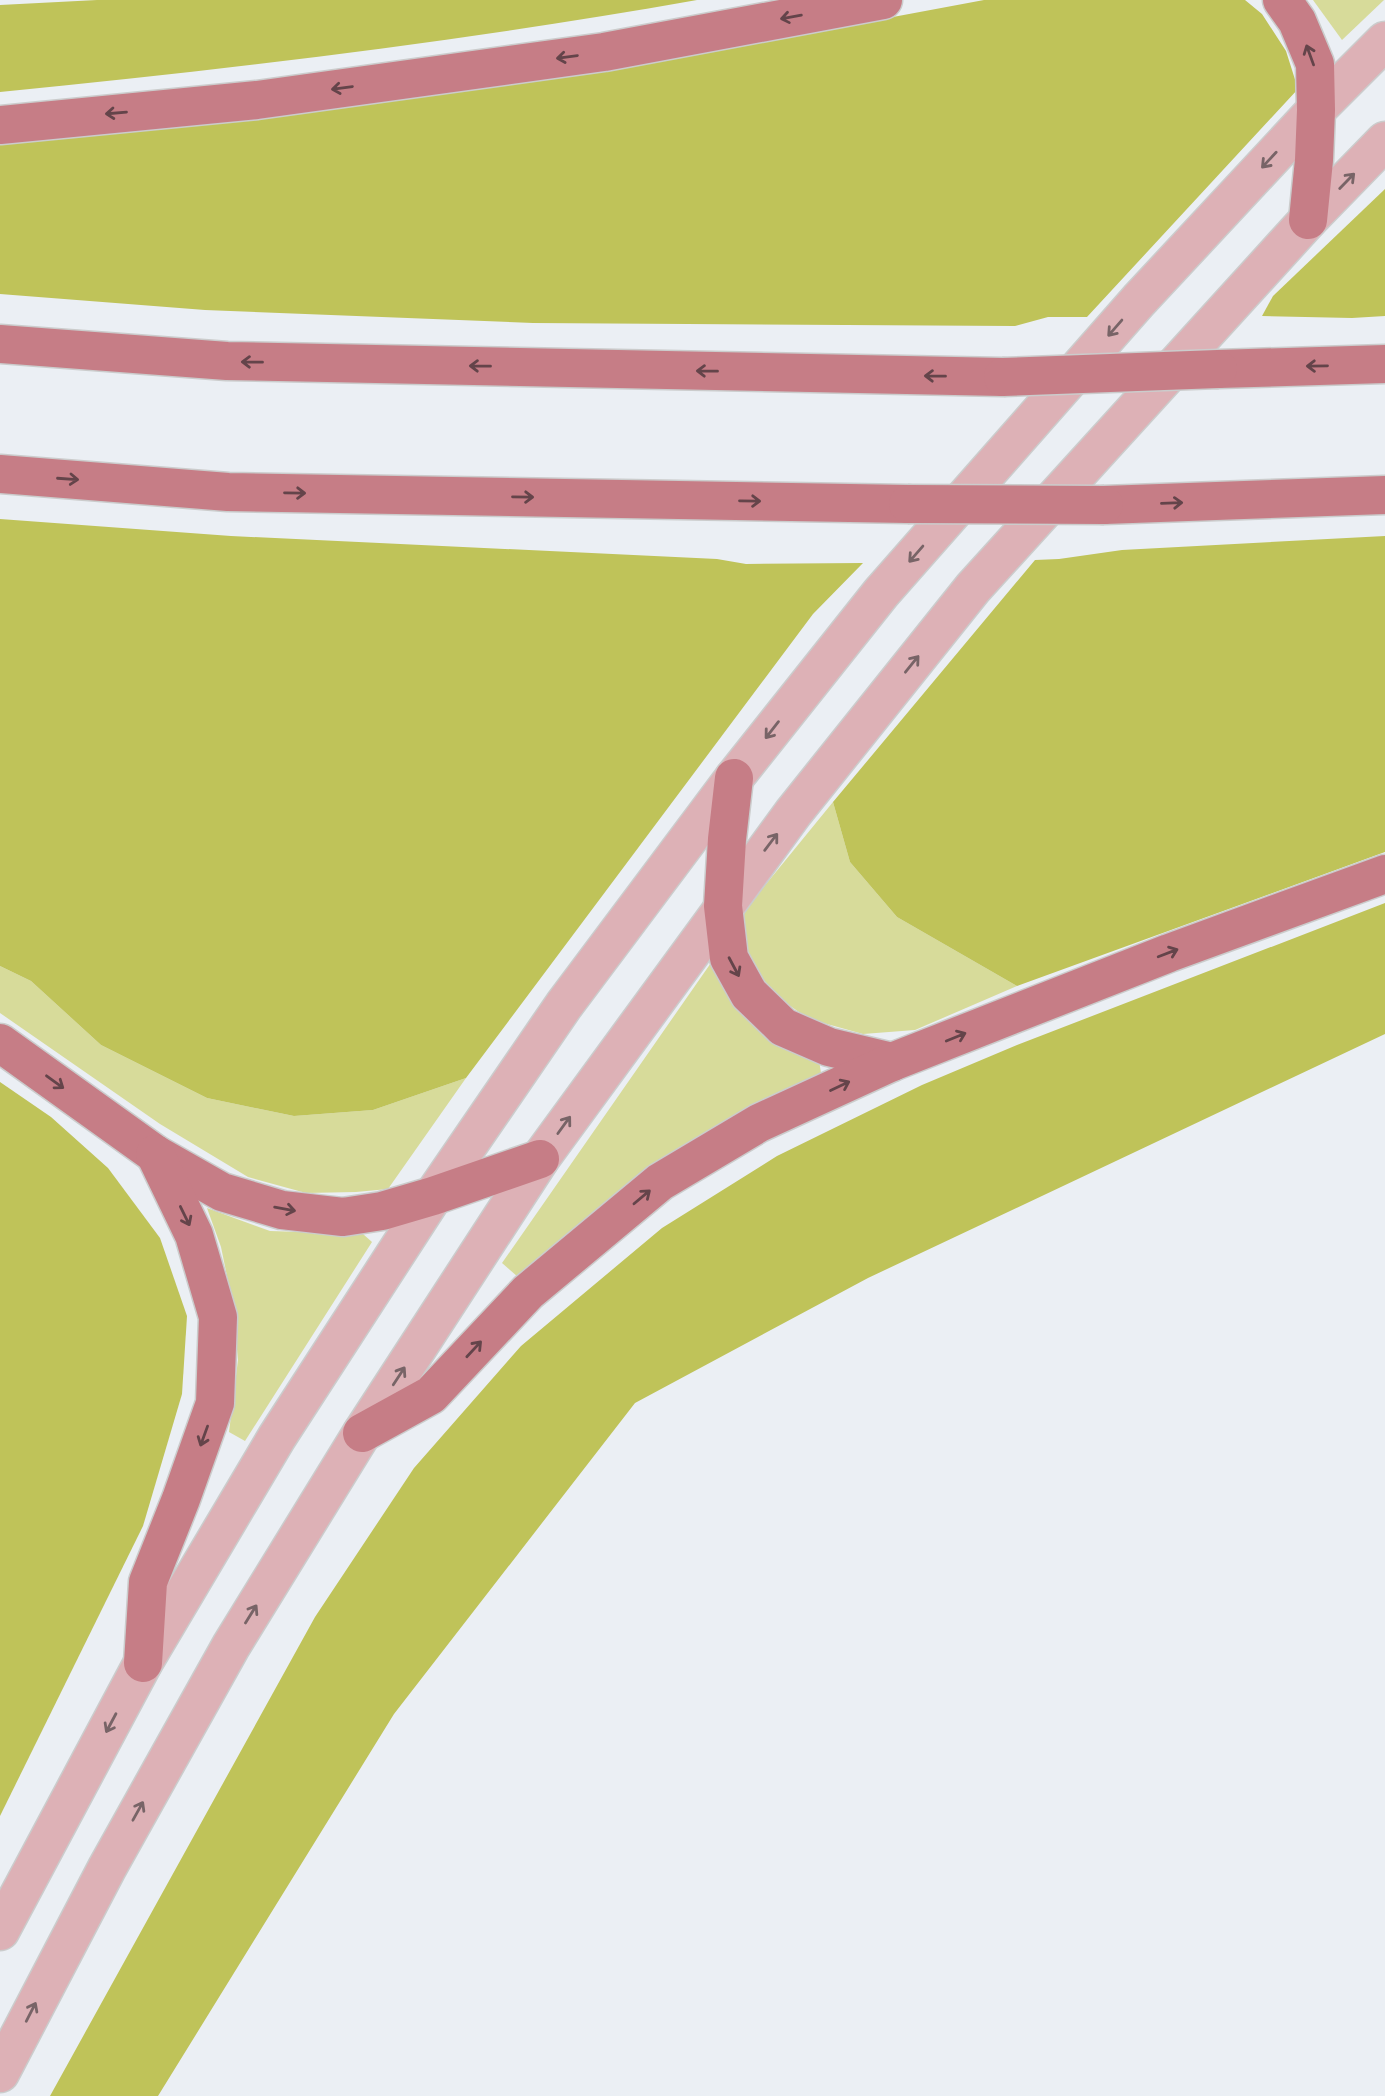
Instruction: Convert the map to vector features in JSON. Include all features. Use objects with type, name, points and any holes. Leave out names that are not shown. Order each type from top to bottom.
[{"type":"highway","points":[[0,125],[257,100],[591,54],[883,0]]},
{"type":"highway","points":[[1282,0],[1297,21],[1315,64],[1314,160],[1308,220]]},
{"type":"highway","points":[[0,344],[228,361],[1003,377],[1385,364]]},
{"type":"highway","points":[[0,474],[228,492],[908,504],[1104,505],[1385,495]]},
{"type":"highway","points":[[734,778],[723,906],[729,958],[749,994],[783,1027],[829,1047],[892,1062]]},
{"type":"highway","points":[[362,1433],[431,1395],[528,1292],[660,1182],[760,1123],[892,1062],[1169,953],[1385,874]]},
{"type":"highway","points":[[0,1042],[155,1154],[222,1192],[282,1210],[343,1217],[382,1211],[540,1159]]},
{"type":"highway","points":[[144,1663],[148,1582],[215,1403],[218,1317],[194,1235],[155,1154]]},
{"type":"main road","points":[[0,1931],[144,1663],[277,1437],[433,1196],[564,1005],[734,778],[891,582],[1139,300],[1316,110],[1385,41]]},
{"type":"main road","points":[[0,2073],[107,1868],[225,1657],[362,1433],[540,1159],[793,813],[973,588],[1308,220],[1385,141]]},
{"type":"green space","points":[[1313,0],[1384,0],[1342,40]]},
{"type":"green space","points":[[833,802],[850,862],[897,917],[1017,986],[915,1030],[863,1034],[809,1019],[773,994],[747,957],[735,922]]},
{"type":"green space","points":[[713,960],[819,1060],[821,1073],[652,1172],[564,1236],[518,1277],[502,1263]]},
{"type":"green space","points":[[0,966],[31,981],[101,1045],[207,1098],[294,1116],[373,1110],[466,1078],[388,1189],[306,1193],[248,1177],[160,1124],[0,1013]]},
{"type":"green space","points":[[207,1208],[270,1231],[363,1234],[372,1242],[245,1441],[229,1432],[238,1360],[233,1305],[221,1247]]},
{"type":"shaded area","points":[[97,0],[697,0],[350,53],[0,92],[0,5]]},
{"type":"shaded area","points":[[984,0],[1245,0],[1262,14],[1286,51],[1298,89],[1087,317],[1048,317],[1015,326],[533,323],[205,310],[0,294],[0,141],[818,31]]},
{"type":"shaded area","points":[[1385,189],[1385,316],[1262,316],[1273,296]]},
{"type":"shaded area","points":[[0,519],[231,536],[717,559],[746,564],[863,563],[813,614],[466,1078],[373,1110],[294,1116],[207,1098],[101,1045],[31,981],[0,966]]},
{"type":"shaded area","points":[[1385,536],[1385,852],[1017,986],[897,917],[850,862],[833,802],[1035,560],[1122,550]]},
{"type":"shaded area","points":[[1385,903],[1385,1034],[868,1278],[635,1403],[394,1714],[158,2096],[50,2096],[315,1617],[414,1468],[521,1346],[662,1228],[777,1156],[922,1085],[1017,1045]]},
{"type":"shaded area","points":[[0,1082],[51,1117],[108,1168],[160,1238],[187,1316],[182,1394],[143,1526],[0,1816]]}]
